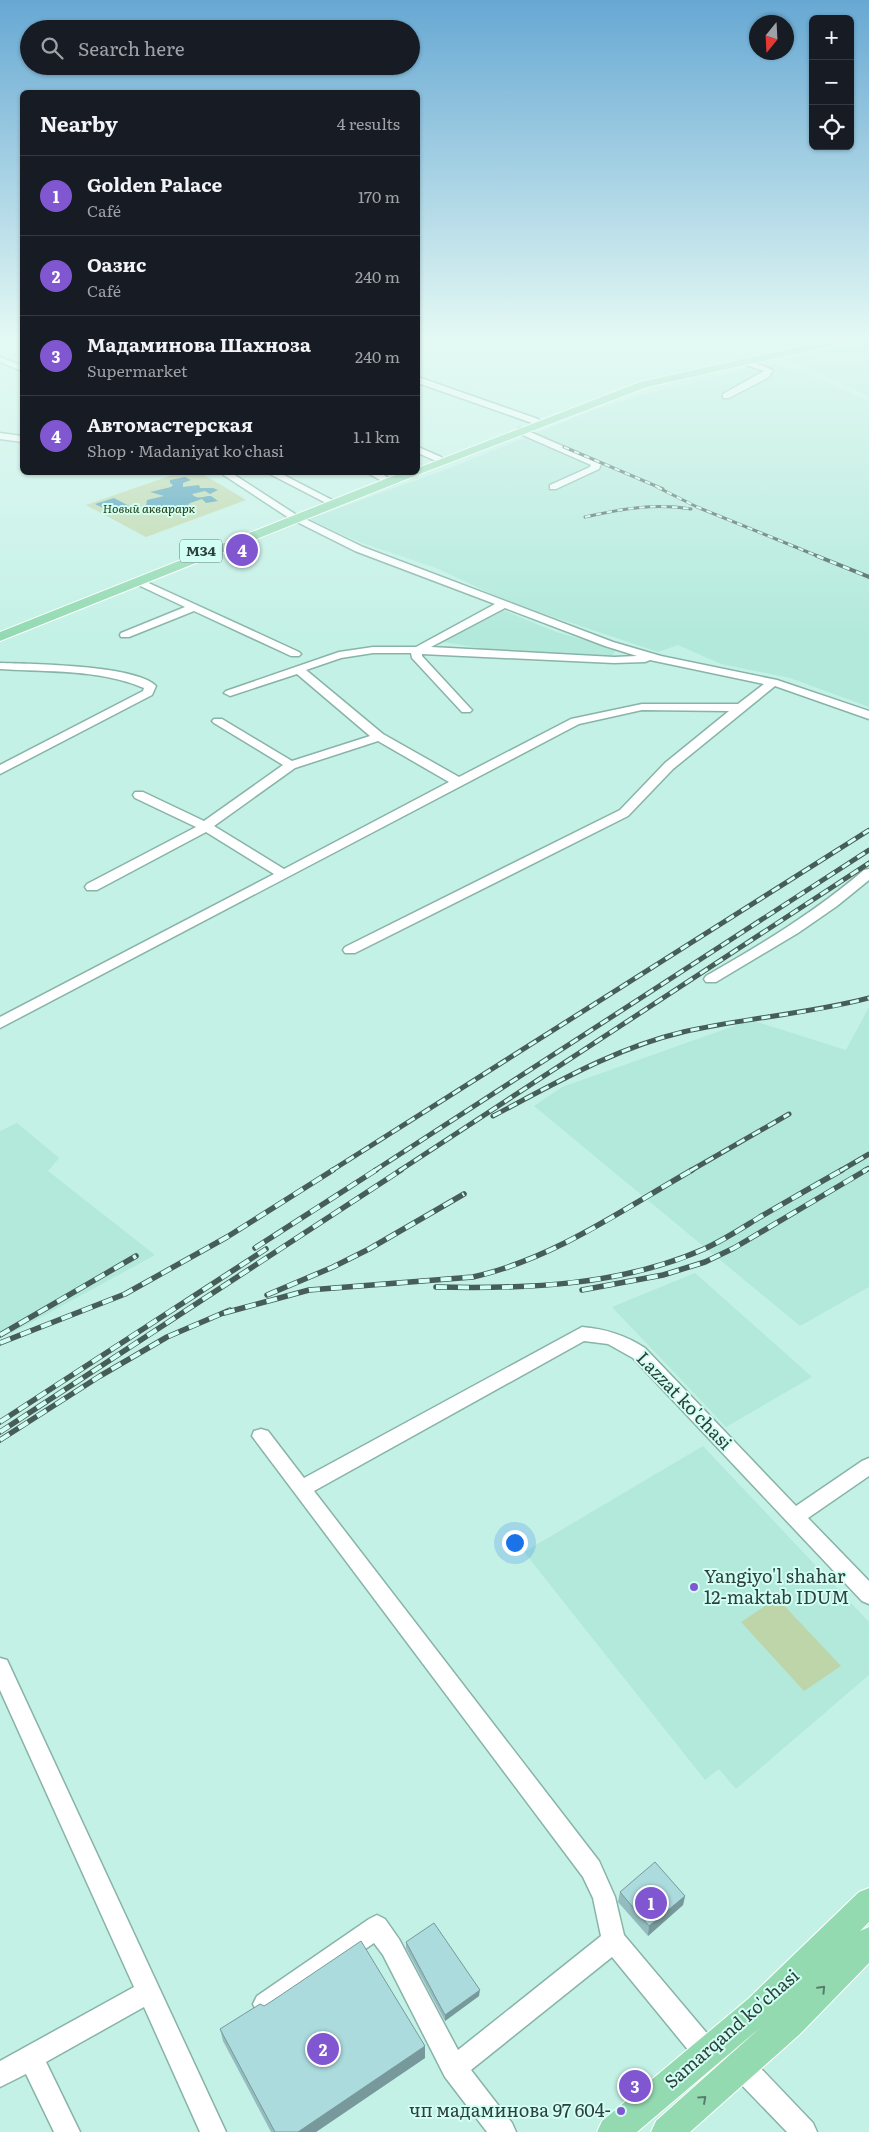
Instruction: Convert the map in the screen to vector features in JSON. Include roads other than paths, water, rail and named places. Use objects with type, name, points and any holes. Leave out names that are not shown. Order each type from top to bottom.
[{"type":"main road","name":"M34","points":[[420,466],[491,438]]},
{"type":"main road","name":"M34","points":[[420,470],[502,438]]},
{"type":"main road","name":"M34","points":[[0,637],[140,582],[395,475]]},
{"type":"main road","name":"M34","points":[[0,630],[408,475]]},
{"type":"main road","name":"Samarqand ko'chasi","points":[[613,2132],[759,2010],[869,1902]]},
{"type":"main road","points":[[667,2132],[789,2023],[869,1942]]},
{"type":"street","points":[[538,438],[596,464],[594,469],[553,487]]},
{"type":"street","points":[[420,451],[438,459]]},
{"type":"street","points":[[228,475],[295,518],[359,549],[609,644],[659,659],[773,682],[869,715]]},
{"type":"street","points":[[276,475],[329,502]]},
{"type":"street","points":[[376,475],[385,479]]},
{"type":"street","points":[[140,582],[295,654]]},
{"type":"street","points":[[466,710],[416,656],[418,650],[504,604]]},
{"type":"street","points":[[125,635],[194,607]]},
{"type":"street","points":[[230,693],[339,655],[373,650],[418,650],[614,660],[659,659]]},
{"type":"street","points":[[0,666],[102,673],[139,680],[150,686],[148,693],[0,770]]},
{"type":"street","points":[[298,668],[379,737],[458,782]]},
{"type":"street","points":[[350,950],[624,813],[669,766],[773,682]]},
{"type":"street","points":[[0,1023],[575,720],[642,707],[741,708]]},
{"type":"street","points":[[218,721],[292,765]]},
{"type":"street","points":[[92,887],[205,827],[292,765],[379,737]]},
{"type":"street","points":[[139,795],[205,827],[284,874]]},
{"type":"street","points":[[712,979],[744,961],[842,897],[869,873]]},
{"type":"street","name":"Lazzat ko'chasi","points":[[302,1488],[582,1334],[602,1335],[620,1340],[639,1352],[869,1595]]},
{"type":"street","points":[[261,1436],[591,1869],[604,1897],[614,1941],[707,2053]]},
{"type":"street","points":[[795,1517],[869,1466]]},
{"type":"street","points":[[0,1667],[213,2132]]},
{"type":"street","points":[[265,2004],[377,1927],[391,1947],[454,2068],[503,2132]]},
{"type":"street","points":[[454,2068],[614,1941]]},
{"type":"street","points":[[0,2075],[148,1992]]},
{"type":"street","points":[[31,2057],[67,2132]]},
{"type":"street","points":[[741,2066],[804,2132]]},
{"type":"water","points":[[185,477],[191,480],[183,483],[183,487],[199,485],[200,488],[218,490],[210,494],[205,491],[192,494],[194,496],[211,496],[218,501],[206,503],[202,499],[190,503],[185,508],[174,511],[146,506],[147,500],[164,496],[150,492],[171,487],[173,485],[170,483],[170,480]]},
{"type":"water","points":[[114,498],[133,508],[115,514],[95,504]]},
{"type":"railway","points":[[564,447],[663,489]]},
{"type":"railway","points":[[657,487],[697,507],[820,557]]},
{"type":"railway","points":[[585,517],[651,507],[691,509]]},
{"type":"railway","points":[[817,556],[869,577]]},
{"type":"railway","points":[[331,1171],[869,830]]},
{"type":"railway","points":[[374,1171],[869,850]]},
{"type":"railway","points":[[399,1171],[869,863]]},
{"type":"railway","points":[[493,1116],[585,1068],[633,1047],[658,1039],[706,1027],[823,1008],[869,998]]},
{"type":"railway","points":[[690,1171],[789,1114]]},
{"type":"railway","points":[[840,1171],[869,1154]]},
{"type":"railway","points":[[864,1171],[869,1168]]},
{"type":"railway","points":[[0,1343],[125,1294],[227,1237],[333,1170]]},
{"type":"railway","points":[[255,1248],[376,1170]]},
{"type":"railway","points":[[0,1432],[401,1170]]},
{"type":"railway","points":[[224,1313],[309,1290],[473,1277],[503,1269],[559,1246],[586,1232],[692,1170]]},
{"type":"railway","points":[[436,1287],[538,1286],[606,1278],[639,1271],[704,1249],[842,1170]]},
{"type":"railway","points":[[582,1290],[663,1275],[705,1262],[734,1248],[866,1170]]},
{"type":"railway","points":[[267,1295],[333,1267],[369,1249],[464,1194]]},
{"type":"railway","points":[[0,1422],[266,1249]]},
{"type":"railway","points":[[0,1335],[136,1256]]},
{"type":"railway","points":[[0,1440],[100,1376],[167,1337],[230,1310]]},
{"type":"place","name":"Автомастерская","points":[[242,550]]},
{"type":"place","name":"Yangiyo'l shahar 12-maktab IDUM","points":[[694,1587]]},
{"type":"place","name":"Golden Palace","points":[[651,1903]]},
{"type":"place","name":"Оазис","points":[[323,2049]]},
{"type":"place","name":"Мадаминова Шахноза","points":[[635,2086]]},
{"type":"place","name":"чп мадаминова 97 604-","points":[[621,2111]]},
{"type":"park label","name":"Новый акварарк","points":[[149,509]]}]
